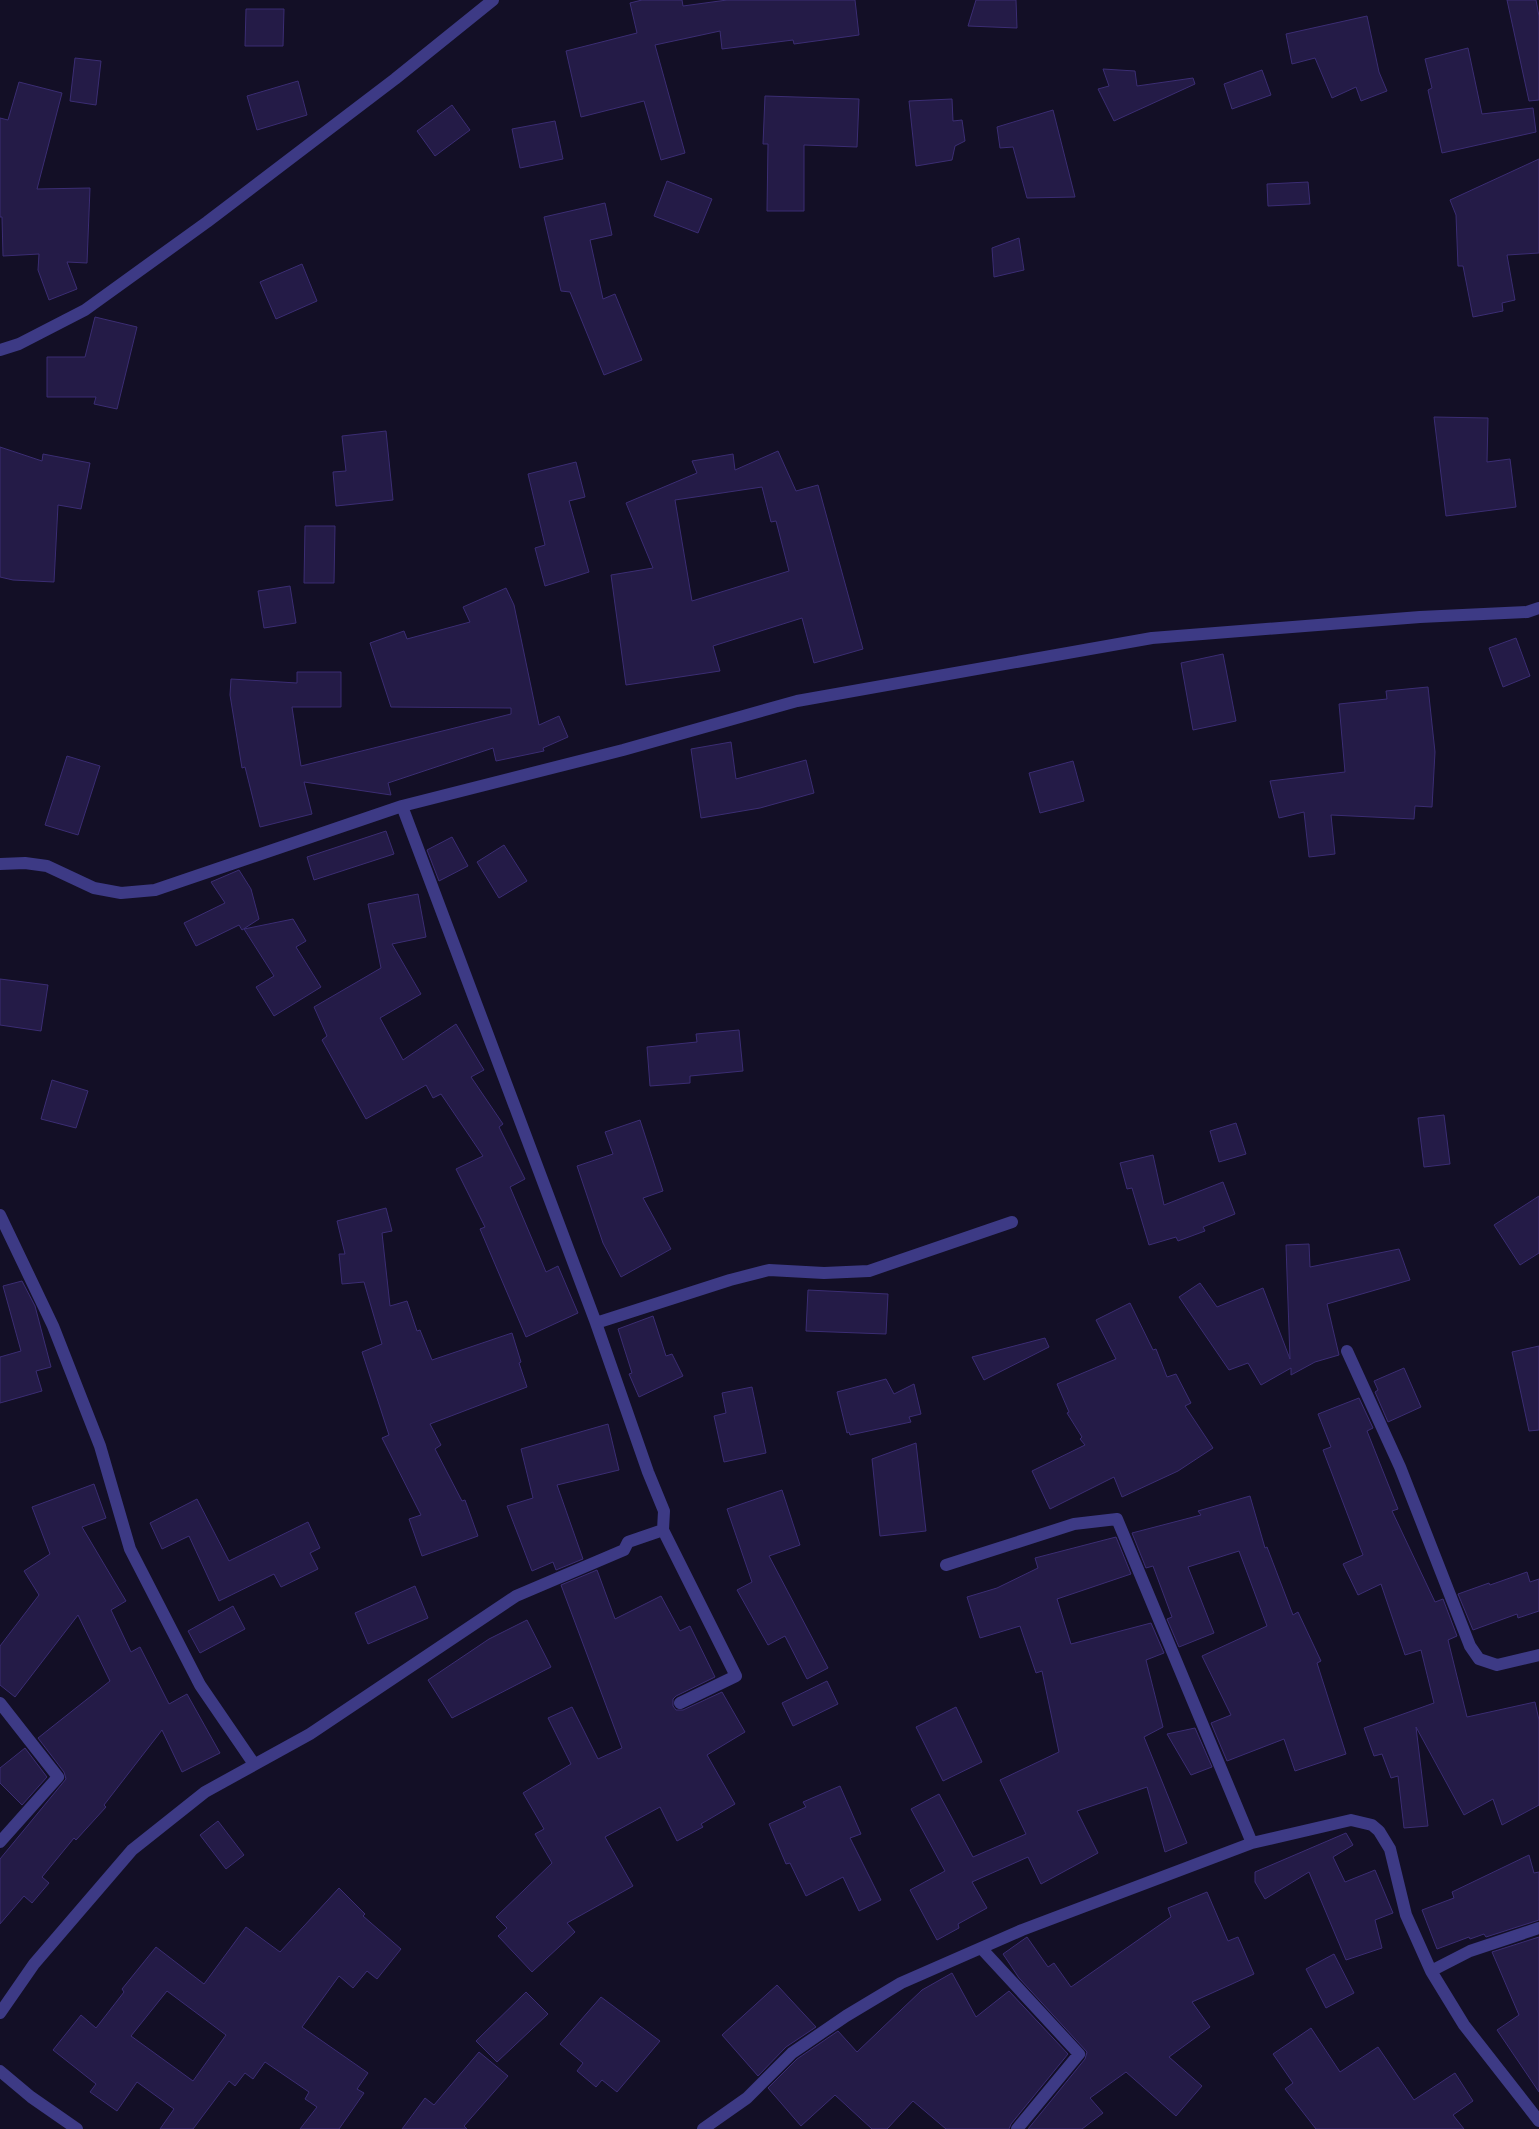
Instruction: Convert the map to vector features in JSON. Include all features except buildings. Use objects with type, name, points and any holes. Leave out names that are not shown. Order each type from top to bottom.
[{"type":"street","points":[[0,350],[19,344],[85,310],[207,222],[379,91],[493,0]]},
{"type":"street","points":[[0,864],[25,863],[47,866],[94,888],[121,893],[155,890],[402,806],[623,750],[797,701],[1152,638],[1420,617],[1527,612],[1539,608]]},
{"type":"street","points":[[402,806],[596,1323],[648,1472],[664,1511],[663,1530],[736,1676],[680,1703]]},
{"type":"street","points":[[0,1215],[53,1326],[100,1446],[130,1549],[200,1685],[254,1764]]},
{"type":"street","points":[[596,1323],[730,1280],[769,1270],[824,1273],[869,1271],[1012,1222]]},
{"type":"street","points":[[1347,1351],[1400,1467],[1470,1646],[1479,1659],[1497,1665],[1539,1655]]},
{"type":"street","points":[[946,1565],[1074,1524],[1117,1519],[1252,1842]]},
{"type":"street","points":[[0,2013],[34,1964],[132,1850],[205,1792],[310,1734],[516,1596],[624,1550],[628,1542],[663,1530]]},
{"type":"street","points":[[0,1703],[58,1777],[0,1842]]},
{"type":"street","points":[[703,2129],[747,2098],[792,2053],[846,2016],[901,1983],[1022,1930],[1252,1842],[1351,1820],[1372,1825],[1379,1831],[1390,1849],[1406,1915],[1431,1971],[1464,2026],[1539,2121]]},
{"type":"street","points":[[1431,1971],[1470,1951],[1539,1928]]},
{"type":"street","points":[[981,1948],[1079,2054],[1018,2129]]},
{"type":"street","points":[[0,2071],[31,2097],[77,2129]]}]
